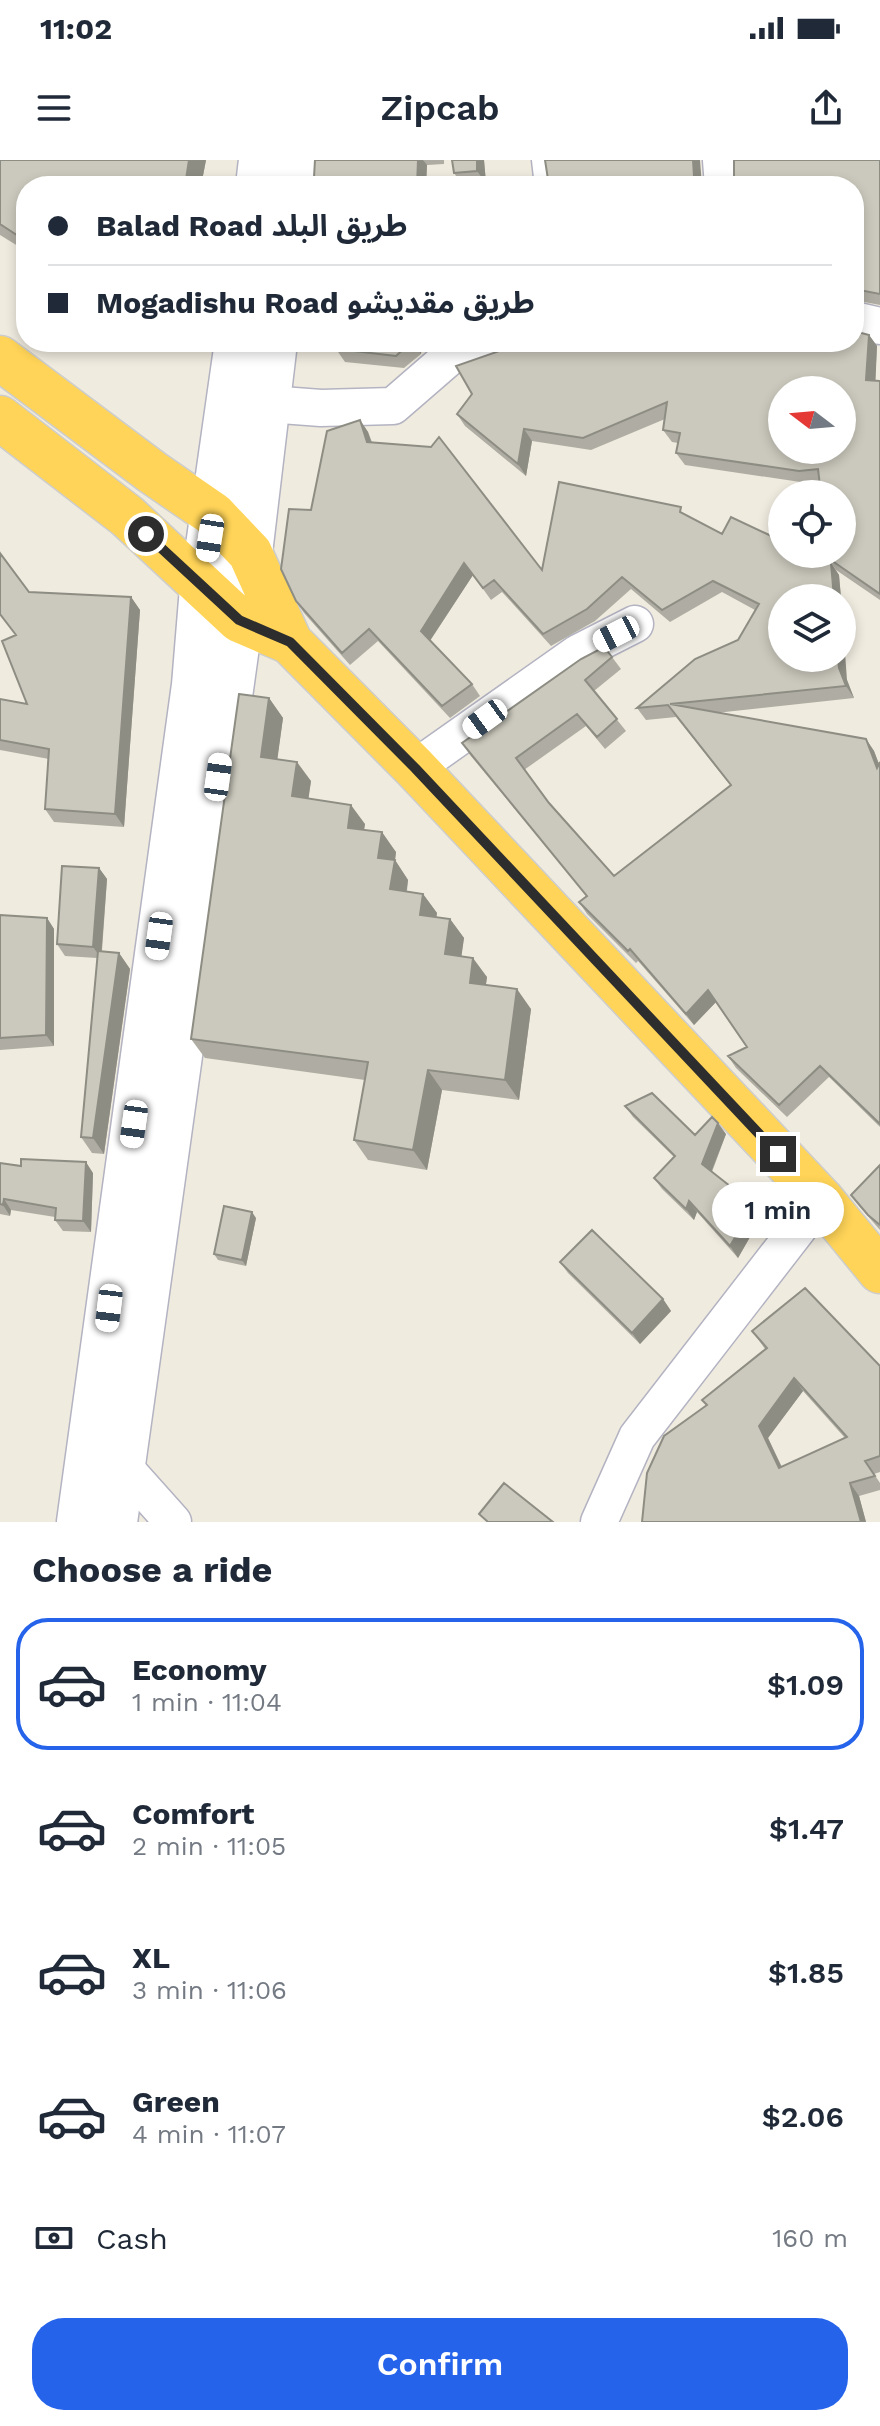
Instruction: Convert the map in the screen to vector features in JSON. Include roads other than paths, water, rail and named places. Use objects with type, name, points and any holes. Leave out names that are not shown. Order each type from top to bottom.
[{"type":"highway","points":[[0,358],[213,514],[250,553],[290,642],[415,768],[821,1199],[880,1271]]},
{"type":"highway","points":[[0,418],[127,516],[239,620],[290,642]]},
{"type":"main road","points":[[79,1522],[194,685],[202,588],[236,352]]},
{"type":"main road","points":[[115,1522],[250,553],[274,352]]},
{"type":"street","points":[[268,404],[321,408],[393,406],[453,354],[460,352]]},
{"type":"street","points":[[415,768],[578,653],[635,624]]},
{"type":"street","points":[[599,1522],[637,1437],[821,1199]]},
{"type":"street","points":[[123,1466],[173,1522]]}]
